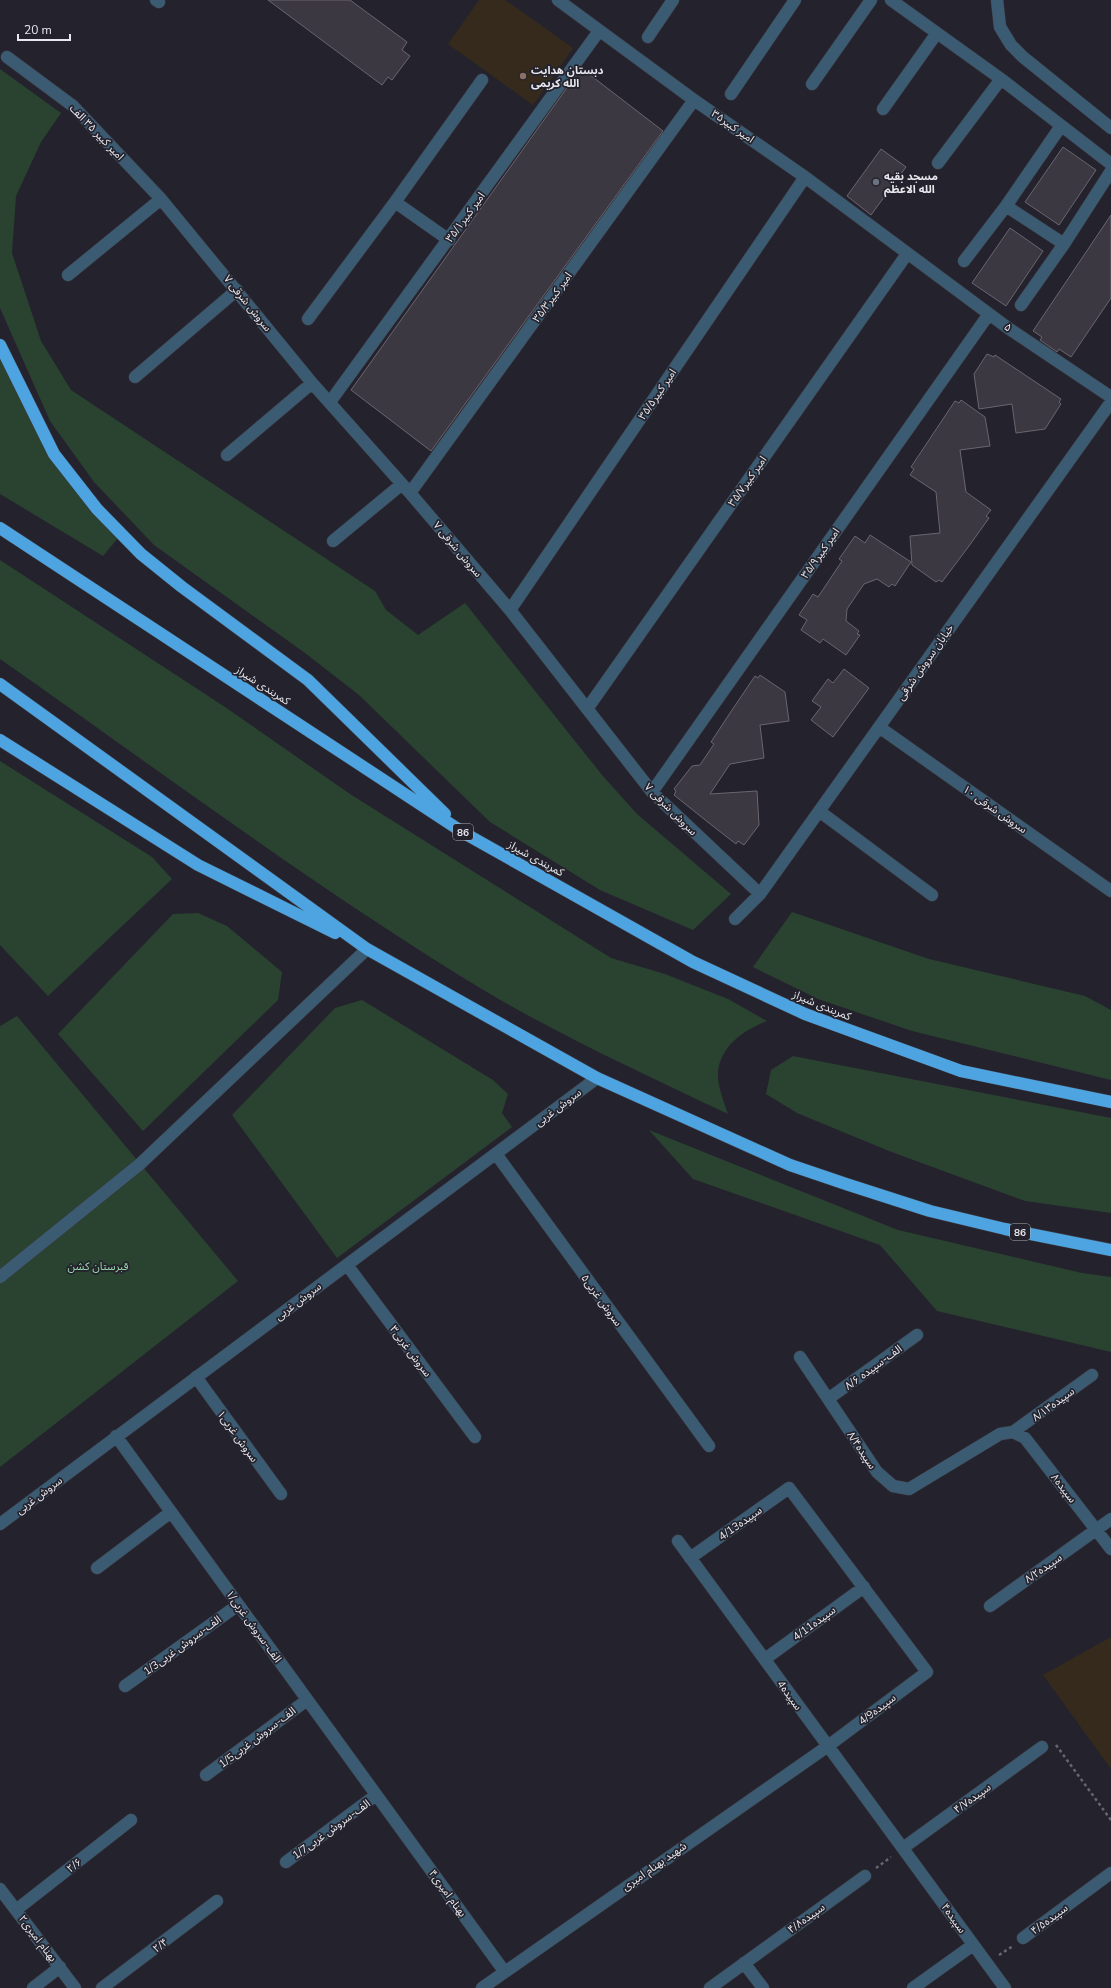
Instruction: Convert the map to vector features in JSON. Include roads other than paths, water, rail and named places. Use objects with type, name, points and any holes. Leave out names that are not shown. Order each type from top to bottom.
[{"type":"highway","points":[[0,345],[54,454],[103,514],[141,554],[182,588],[308,680],[464,833]]},
{"type":"highway","name":"کمربندی شیراز","points":[[0,528],[464,833],[693,962],[806,1014],[961,1071],[1111,1102]]},
{"type":"highway","points":[[0,684],[367,949]]},
{"type":"highway","name":"86","points":[[0,740],[198,865],[367,949],[598,1078],[790,1165],[846,1184],[930,1211],[1005,1229],[1111,1250]]},
{"type":"street","name":"امیر کبیر۳۵","points":[[558,0],[575,5],[598,31],[805,177],[907,254]]},
{"type":"street","points":[[648,37],[673,0]]},
{"type":"street","points":[[731,94],[795,0]]},
{"type":"street","points":[[812,84],[871,0]]},
{"type":"street","points":[[891,0],[1001,79],[1111,164]]},
{"type":"street","points":[[997,0],[1000,27],[1011,45],[1023,57],[1111,128]]},
{"type":"street","name":"امیر کبیر۳۵/۱","points":[[330,402],[598,31]]},
{"type":"street","points":[[883,109],[937,33]]},
{"type":"street","name":"امیر کبیر ۳۵ الف","points":[[7,57],[73,106],[161,199]]},
{"type":"street","points":[[938,164],[1001,79]]},
{"type":"street","points":[[308,319],[396,202],[482,80]]},
{"type":"street","name":"امیر کبیر۳۵/۳","points":[[410,493],[694,100]]},
{"type":"street","points":[[964,261],[1006,206],[1062,126]]},
{"type":"street","points":[[1021,305],[1064,244],[1111,171]]},
{"type":"street","name":"امیر کبیر۳۵/۵","points":[[510,610],[805,177]]},
{"type":"street","points":[[68,275],[161,199]]},
{"type":"street","name":"سروش شرقی ۷","points":[[161,199],[312,383],[410,493],[510,610],[652,792],[760,894]]},
{"type":"street","points":[[396,202],[448,240]]},
{"type":"street","points":[[1006,206],[1064,244]]},
{"type":"street","name":"۵","points":[[907,254],[989,314],[1111,397]]},
{"type":"street","name":"امیر کبیر۳۵/۷","points":[[587,708],[907,254]]},
{"type":"street","points":[[135,377],[237,290]]},
{"type":"street","name":"امیر کبیر۳۵/۹","points":[[652,792],[989,314]]},
{"type":"street","points":[[227,455],[312,383]]},
{"type":"street","name":"خیابان سروش شرقی","points":[[735,919],[760,894],[1111,402]]},
{"type":"street","points":[[332,541],[402,484]]},
{"type":"street","name":"سروش شرقی ۱۰","points":[[879,727],[1111,891]]},
{"type":"street","points":[[819,811],[932,894]]},
{"type":"street","points":[[0,1277],[140,1164],[367,949]]},
{"type":"street","name":"سروش غربی","points":[[0,1524],[598,1078]]},
{"type":"street","name":"سروش غربی۵","points":[[496,1154],[709,1446]]},
{"type":"street","name":"سروش غربی۳","points":[[347,1265],[475,1437]]},
{"type":"street","name":"۸/۶ الف-سپیده","points":[[828,1399],[917,1335]]},
{"type":"street","name":"سپیده۸/۴","points":[[800,1357],[877,1472],[893,1486],[909,1489],[1000,1434],[1013,1432]]},
{"type":"street","name":"سپیده۸/۱۳","points":[[1013,1432],[1092,1375]]},
{"type":"street","name":"سروش غربی۱","points":[[196,1377],[281,1494]]},
{"type":"street","name":"سپیده۸","points":[[1013,1432],[1025,1438],[1111,1549]]},
{"type":"street","name":"۱/الف-سروش غربی","points":[[116,1436],[391,1816]]},
{"type":"street","name":"4/13سپیده","points":[[690,1558],[789,1488],[864,1587]]},
{"type":"street","points":[[97,1568],[172,1512]]},
{"type":"street","name":"سپیده۸/۲","points":[[990,1606],[1111,1519]]},
{"type":"street","name":"4سپیده","points":[[678,1541],[903,1848]]},
{"type":"street","name":"4/11سپیده","points":[[765,1659],[864,1587]]},
{"type":"street","name":"4/9سپیده","points":[[828,1746],[927,1672],[864,1587]]},
{"type":"street","name":"1/3الف-سروش غربی","points":[[125,1686],[238,1605]]},
{"type":"street","name":"1/5الف-سروش غربی","points":[[206,1775],[307,1700]]},
{"type":"street","name":"شهید بهنام امیری","points":[[482,1988],[504,1971],[828,1746]]},
{"type":"street","name":"سپیده۴/۷","points":[[903,1848],[1042,1747]]},
{"type":"street","name":"1/7الف-سروش غربی","points":[[286,1862],[376,1795]]},
{"type":"street","name":"بهنام امیری۴","points":[[391,1816],[504,1971]]},
{"type":"street","name":"۲/۶","points":[[16,1910],[131,1820]]},
{"type":"street","name":"سپیده۴","points":[[903,1848],[1005,1988]]},
{"type":"street","name":"سپیده۴/۵","points":[[1023,1938],[1111,1873]]},
{"type":"street","name":"سپیده۴/۸","points":[[710,1988],[865,1876]]},
{"type":"street","name":"بهنام امیری۲","points":[[0,1889],[75,1988]]},
{"type":"street","name":"۲/۴","points":[[102,1988],[217,1901]]},
{"type":"street","points":[[913,1988],[973,1945]]},
{"type":"street","points":[[744,1963],[763,1988]]},
{"type":"street","points":[[33,1988],[60,1967]]},
{"type":"place","name":"دبستان هدایت الله کریمی","points":[[523,76]]},
{"type":"place","name":"مسجد بقیه الله الاعظم","points":[[876,182]]},
{"type":"park label","name":"قبرستان کشن","points":[[98,1266]]}]
